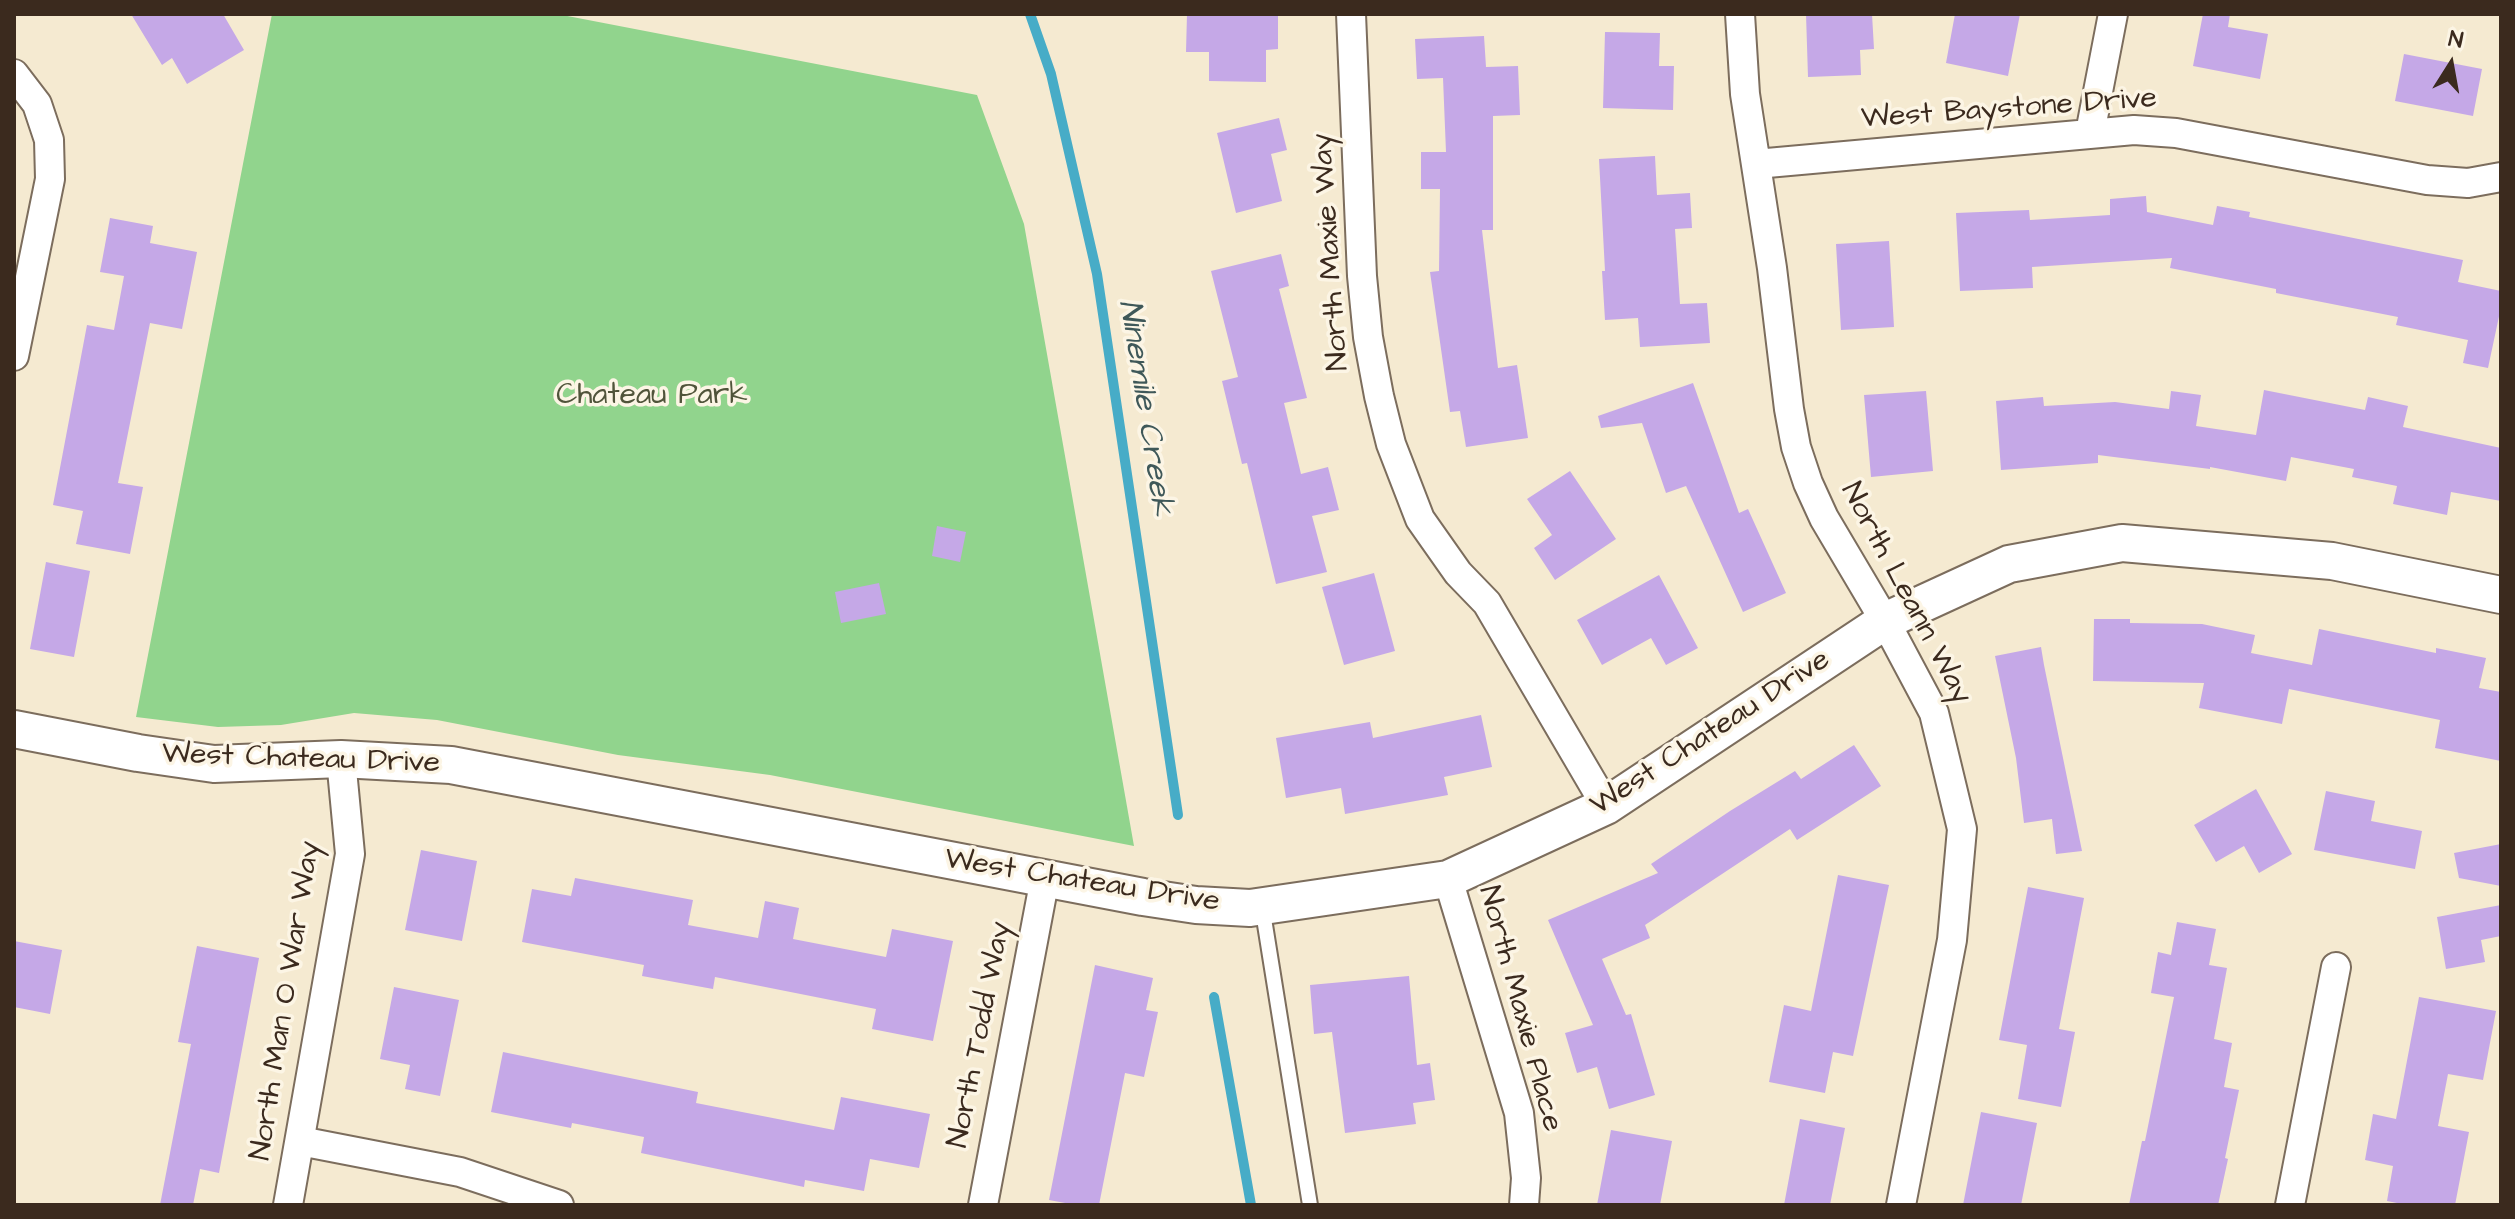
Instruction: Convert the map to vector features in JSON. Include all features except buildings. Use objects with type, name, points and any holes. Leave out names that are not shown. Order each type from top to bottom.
[{"type":"street","name":"North Maxie Way","points":[[1351,14],[1362,276],[1368,337],[1391,444],[1420,519],[1458,573],[1487,603],[1606,806]]},
{"type":"street","name":"North Leann Way","points":[[1740,14],[1745,94],[1796,447],[1824,518],[1885,621],[1934,713],[1962,829],[1952,940],[1901,1205]]},
{"type":"street","points":[[2090,133],[2113,14]]},
{"type":"street","points":[[14,74],[37,104],[49,140],[50,179],[14,356]]},
{"type":"street","name":"West Baystone Drive","points":[[1756,164],[2134,130],[2176,133],[2427,180],[2468,183],[2501,177]]},
{"type":"street","name":"West Chateau Drive","points":[[14,729],[214,764],[341,759],[451,765],[1196,905],[1262,906],[1448,879],[1606,806],[1885,621],[2009,564],[2122,543],[2332,561],[2501,595]]},
{"type":"street","name":"North Man O War Way","points":[[288,1205],[350,854],[341,759]]},
{"type":"street","name":"North Todd Way","points":[[983,1205],[1045,878]]},
{"type":"street","name":"North Maxie Place","points":[[1448,879],[1519,1113],[1526,1178],[1524,1205]]},
{"type":"street","points":[[2290,1205],[2336,967]]},
{"type":"street","points":[[300,1141],[460,1172],[559,1205]]},
{"type":"lane","points":[[1262,906],[1310,1205]]},
{"type":"green space","name":"Chateau Park","points":[[272,14],[557,14],[977,95],[1024,224],[1134,846],[770,775],[618,755],[437,720],[354,713],[281,725],[218,727],[136,717]]},
{"type":"waterway","name":"Ninemile Creek","points":[[1030,14],[1051,74],[1097,274],[1178,815]]},
{"type":"waterway","name":"Ninemile Creek","points":[[1214,997],[1251,1205]]}]
